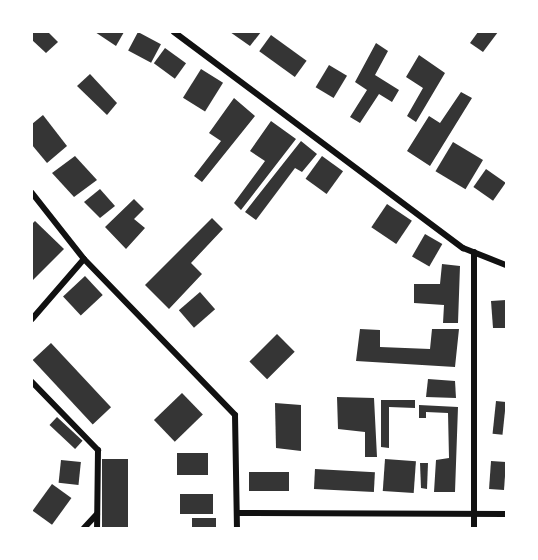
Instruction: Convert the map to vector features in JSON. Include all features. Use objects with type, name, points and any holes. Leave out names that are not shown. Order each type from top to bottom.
[{"type":"street","points":[[174,32],[474,252],[507,265]]},
{"type":"street","points":[[32,193],[84,259],[235,415],[237,528]]},
{"type":"street","points":[[474,252],[474,528]]},
{"type":"street","points":[[32,319],[84,259]]},
{"type":"street","points":[[32,382],[98,450],[97,528]]},
{"type":"street","points":[[84,528],[97,513]]},
{"type":"street","points":[[237,513],[507,514]]},
{"type":"building","points":[[32,32],[48,32],[58,42],[46,53],[32,40]]},
{"type":"building","points":[[95,32],[124,32],[116,46]]},
{"type":"building","points":[[138,32],[161,44],[151,63],[128,51]]},
{"type":"building","points":[[230,32],[261,32],[250,46]]},
{"type":"building","points":[[478,32],[498,32],[483,52],[470,43]]},
{"type":"building","points":[[271,35],[307,61],[295,77],[259,51]]},
{"type":"building","points":[[376,43],[388,51],[375,75],[399,90],[392,102],[379,94],[360,123],[350,117],[367,90],[355,82]]},
{"type":"building","points":[[165,48],[186,63],[175,79],[154,63]]},
{"type":"building","points":[[419,55],[445,73],[416,122],[407,116],[423,88],[406,77]]},
{"type":"building","points":[[329,65],[347,76],[334,98],[316,87]]},
{"type":"building","points":[[201,69],[223,83],[205,112],[183,98]]},
{"type":"building","points":[[90,74],[117,103],[107,115],[77,86]]},
{"type":"building","points":[[461,92],[472,98],[430,166],[407,151],[429,116],[440,123]]},
{"type":"building","points":[[234,98],[255,116],[202,182],[194,176],[221,141],[209,133]]},
{"type":"building","points":[[43,115],[67,146],[47,163],[32,145],[32,124]]},
{"type":"building","points":[[271,121],[296,139],[241,210],[234,203],[265,161],[250,151]]},
{"type":"building","points":[[301,141],[317,154],[302,172],[295,168],[256,220],[245,212]]},
{"type":"building","points":[[453,142],[483,160],[465,189],[435,171]]},
{"type":"building","points":[[75,156],[97,180],[74,197],[52,173]]},
{"type":"building","points":[[322,156],[343,171],[327,194],[306,179]]},
{"type":"building","points":[[486,169],[506,183],[493,201],[473,187]]},
{"type":"building","points":[[100,189],[115,206],[100,218],[84,202]]},
{"type":"building","points":[[134,199],[144,209],[134,219],[145,228],[126,249],[105,227]]},
{"type":"building","points":[[387,204],[412,221],[396,244],[371,227]]},
{"type":"building","points":[[212,218],[223,229],[191,263],[202,274],[169,309],[145,285]]},
{"type":"building","points":[[35,221],[64,249],[32,281],[32,224]]},
{"type":"building","points":[[425,234],[442,244],[429,267],[412,257]]},
{"type":"building","points":[[442,264],[460,266],[458,323],[443,323],[444,305],[414,303],[414,284],[440,284]]},
{"type":"building","points":[[85,276],[103,295],[81,315],[63,296]]},
{"type":"building","points":[[200,292],[215,309],[194,328],[179,310]]},
{"type":"building","points":[[506,300],[506,328],[493,328],[491,301]]},
{"type":"building","points":[[360,329],[380,330],[380,347],[430,349],[432,329],[459,329],[455,367],[356,361]]},
{"type":"building","points":[[277,334],[295,352],[267,379],[249,362]]},
{"type":"building","points":[[51,343],[111,407],[93,424],[33,360]]},
{"type":"building","points":[[428,379],[455,381],[456,398],[426,397]]},
{"type":"building","points":[[182,393],[203,415],[175,442],[154,420]]},
{"type":"building","points":[[337,397],[374,398],[377,457],[365,457],[365,432],[338,429]]},
{"type":"building","points":[[381,400],[415,400],[415,408],[389,407],[389,448],[381,447]]},
{"type":"building","points":[[496,401],[506,402],[502,435],[493,434]]},
{"type":"building","points":[[275,403],[301,405],[301,451],[276,448]]},
{"type":"building","points":[[419,405],[458,407],[455,492],[434,492],[436,460],[449,458],[448,413],[426,412],[426,418],[419,418]]},
{"type":"building","points":[[57,417],[83,441],[75,449],[49,425]]},
{"type":"building","points":[[177,453],[208,453],[208,475],[177,475]]},
{"type":"building","points":[[102,459],[128,459],[128,528],[102,528]]},
{"type":"building","points":[[385,459],[416,461],[414,493],[383,491]]},
{"type":"building","points":[[61,460],[81,462],[78,485],[59,483]]},
{"type":"building","points":[[491,461],[506,462],[504,490],[489,489]]},
{"type":"building","points":[[420,463],[428,463],[427,489],[421,488]]},
{"type":"building","points":[[315,469],[375,472],[374,492],[314,489]]},
{"type":"building","points":[[249,472],[289,472],[289,491],[249,491]]},
{"type":"building","points":[[52,484],[71,498],[52,525],[33,511]]},
{"type":"building","points":[[180,494],[213,494],[213,514],[180,514]]},
{"type":"building","points":[[192,518],[216,518],[216,528],[192,528]]}]
